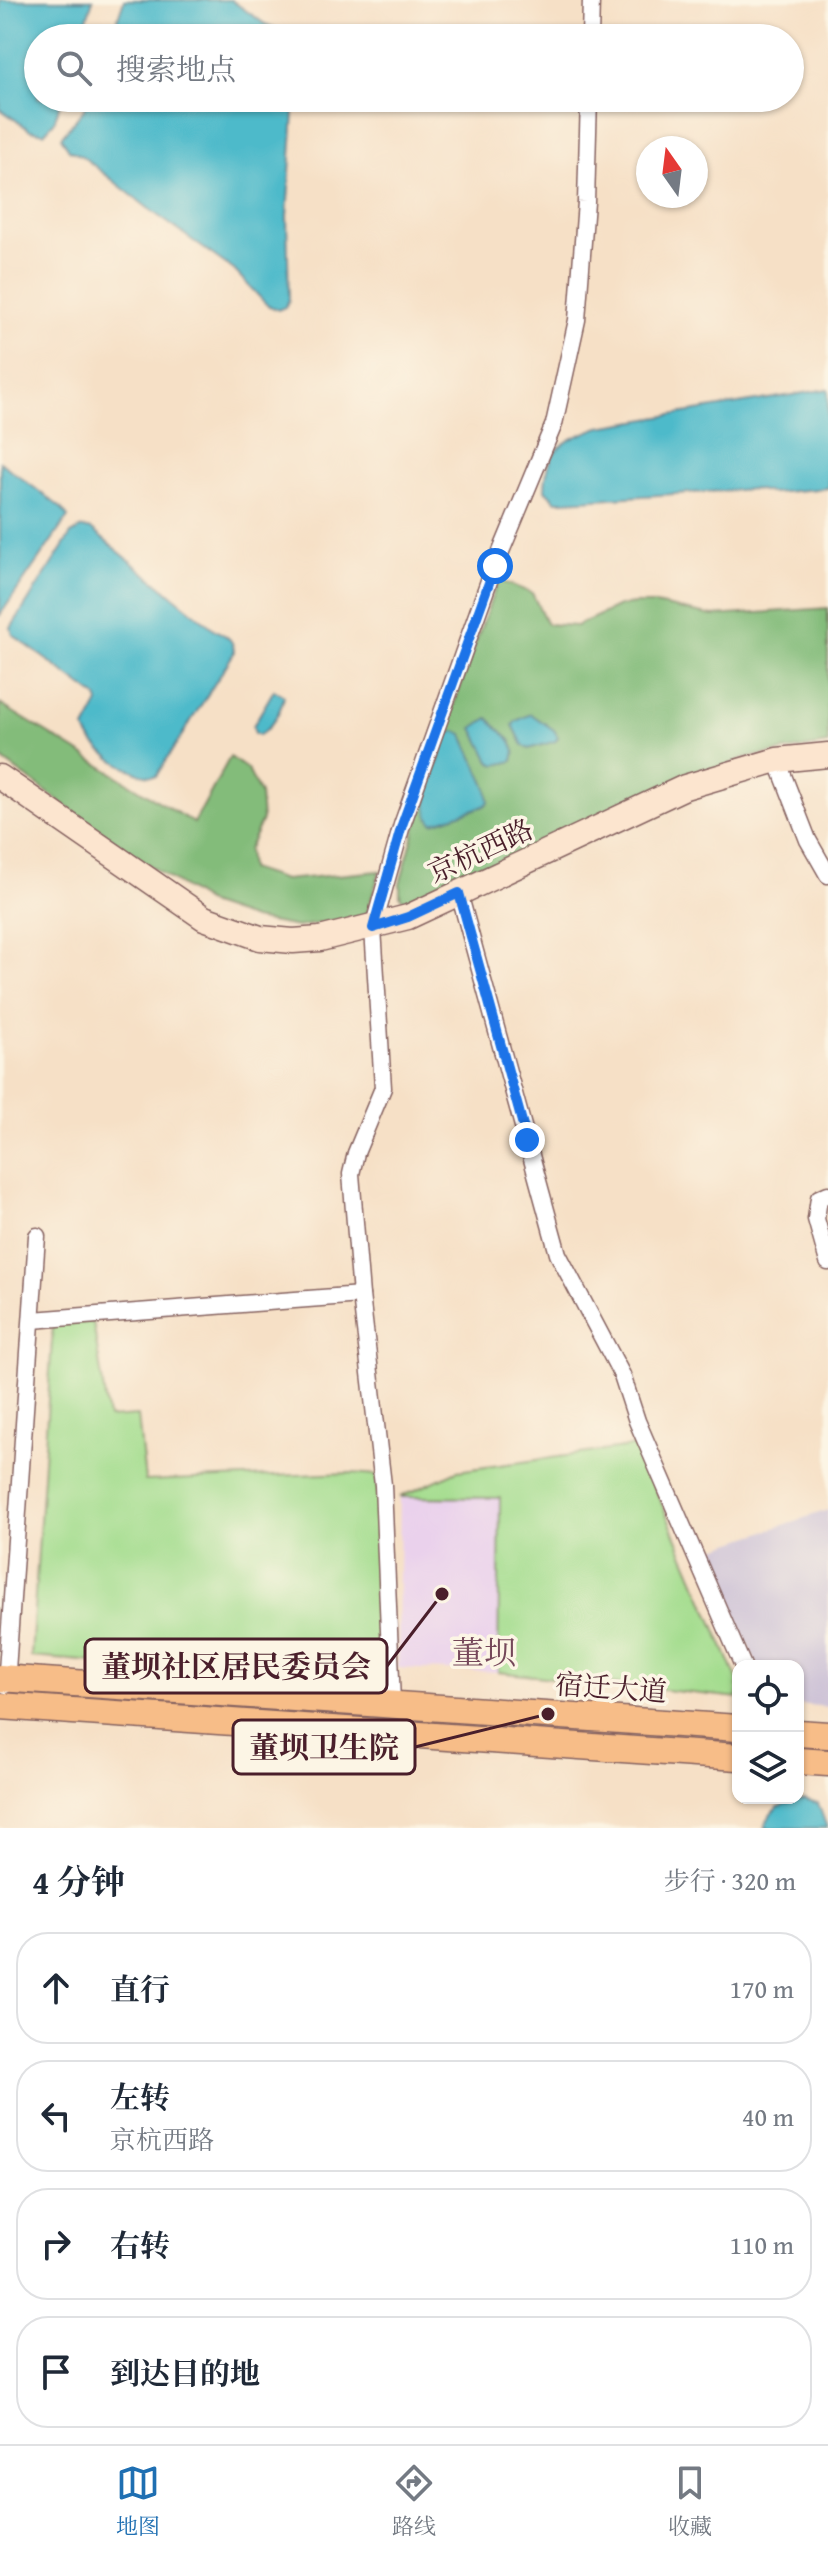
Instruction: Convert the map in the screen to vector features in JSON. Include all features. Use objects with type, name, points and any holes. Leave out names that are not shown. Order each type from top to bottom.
[{"type":"main road","name":"京杭西路","points":[[0,777],[204,918],[260,938],[293,941],[373,928],[408,917],[685,787],[777,760],[828,755]]},
{"type":"main road","name":"宿迁大道","points":[[3,1678],[732,1728]]},
{"type":"main road","points":[[3,1706],[732,1757]]},
{"type":"main road","points":[[804,1733],[828,1735]]},
{"type":"main road","points":[[804,1761],[828,1763]]},
{"type":"street","points":[[590,24],[591,0]]},
{"type":"street","points":[[392,1703],[383,1485],[361,1295],[351,1174],[356,1153],[383,1088],[373,928],[402,825],[490,578],[554,424],[577,320],[586,202],[589,112]]},
{"type":"street","points":[[777,760],[808,840],[828,875]]},
{"type":"street","points":[[459,893],[558,1254],[622,1375],[637,1421],[740,1660]]},
{"type":"street","points":[[828,1194],[819,1198],[816,1219],[828,1262]]},
{"type":"street","points":[[3,1706],[37,1236]]},
{"type":"street","points":[[32,1320],[361,1295]]},
{"type":"shaded area","points":[[400,1497],[500,1498],[498,1672],[398,1668]]},
{"type":"shaded area","points":[[828,1510],[828,1707],[804,1705],[804,1660],[754,1660],[707,1551]]},
{"type":"green space","points":[[498,580],[532,593],[547,624],[576,626],[619,606],[635,604],[655,604],[713,616],[828,608],[828,744],[743,758],[422,903],[407,904],[400,896],[400,883],[437,752]]},
{"type":"green space","points":[[0,704],[194,823],[230,757],[248,770],[260,794],[262,820],[248,850],[250,869],[284,880],[380,871],[366,916],[297,927],[253,919],[211,905],[138,858],[0,758]]},
{"type":"green space","points":[[93,1322],[108,1418],[138,1416],[145,1481],[351,1473],[377,1475],[386,1684],[31,1657],[53,1325]]},
{"type":"green space","points":[[637,1446],[732,1667],[732,1697],[498,1672],[500,1498],[400,1497],[457,1471]]},
{"type":"water","points":[[0,0],[93,0],[85,24],[24,24],[24,112],[57,112],[54,122],[44,133],[30,130],[0,109]]},
{"type":"water","points":[[124,0],[231,0],[265,24],[116,24]]},
{"type":"water","points":[[82,112],[294,112],[287,216],[289,300],[285,307],[278,310],[267,305],[234,270],[82,156],[69,150],[61,137]]},
{"type":"water","points":[[828,389],[828,488],[772,493],[753,489],[564,501],[556,501],[545,490],[549,464],[560,447],[600,427]]},
{"type":"water","points":[[0,462],[60,507],[68,517],[0,615]]},
{"type":"water","points":[[82,528],[92,530],[233,644],[234,653],[156,776],[126,767],[95,745],[85,729],[99,703],[97,697],[13,635],[11,628],[71,534]]},
{"type":"water","points":[[274,690],[284,696],[283,701],[272,723],[259,735],[253,726]]},
{"type":"water","points":[[531,714],[554,730],[558,737],[556,741],[529,749],[523,745],[513,725]]},
{"type":"water","points":[[488,718],[511,741],[515,751],[513,761],[497,765],[491,763],[473,728]]},
{"type":"water","points":[[456,731],[463,735],[487,788],[489,802],[433,823],[427,806],[431,783],[445,738]]},
{"type":"water","points":[[804,1799],[818,1803],[827,1828],[765,1828],[770,1815],[779,1807],[804,1804]]},
{"type":"place","name":"董坝社区居民委员会","points":[[442,1594]]},
{"type":"place","name":"董坝卫生院","points":[[548,1714]]},
{"type":"district","name":"董坝","points":[[484,1652]]},
{"type":"route","points":[[495,566],[402,825],[373,928],[408,917],[459,893],[527,1140]]}]
